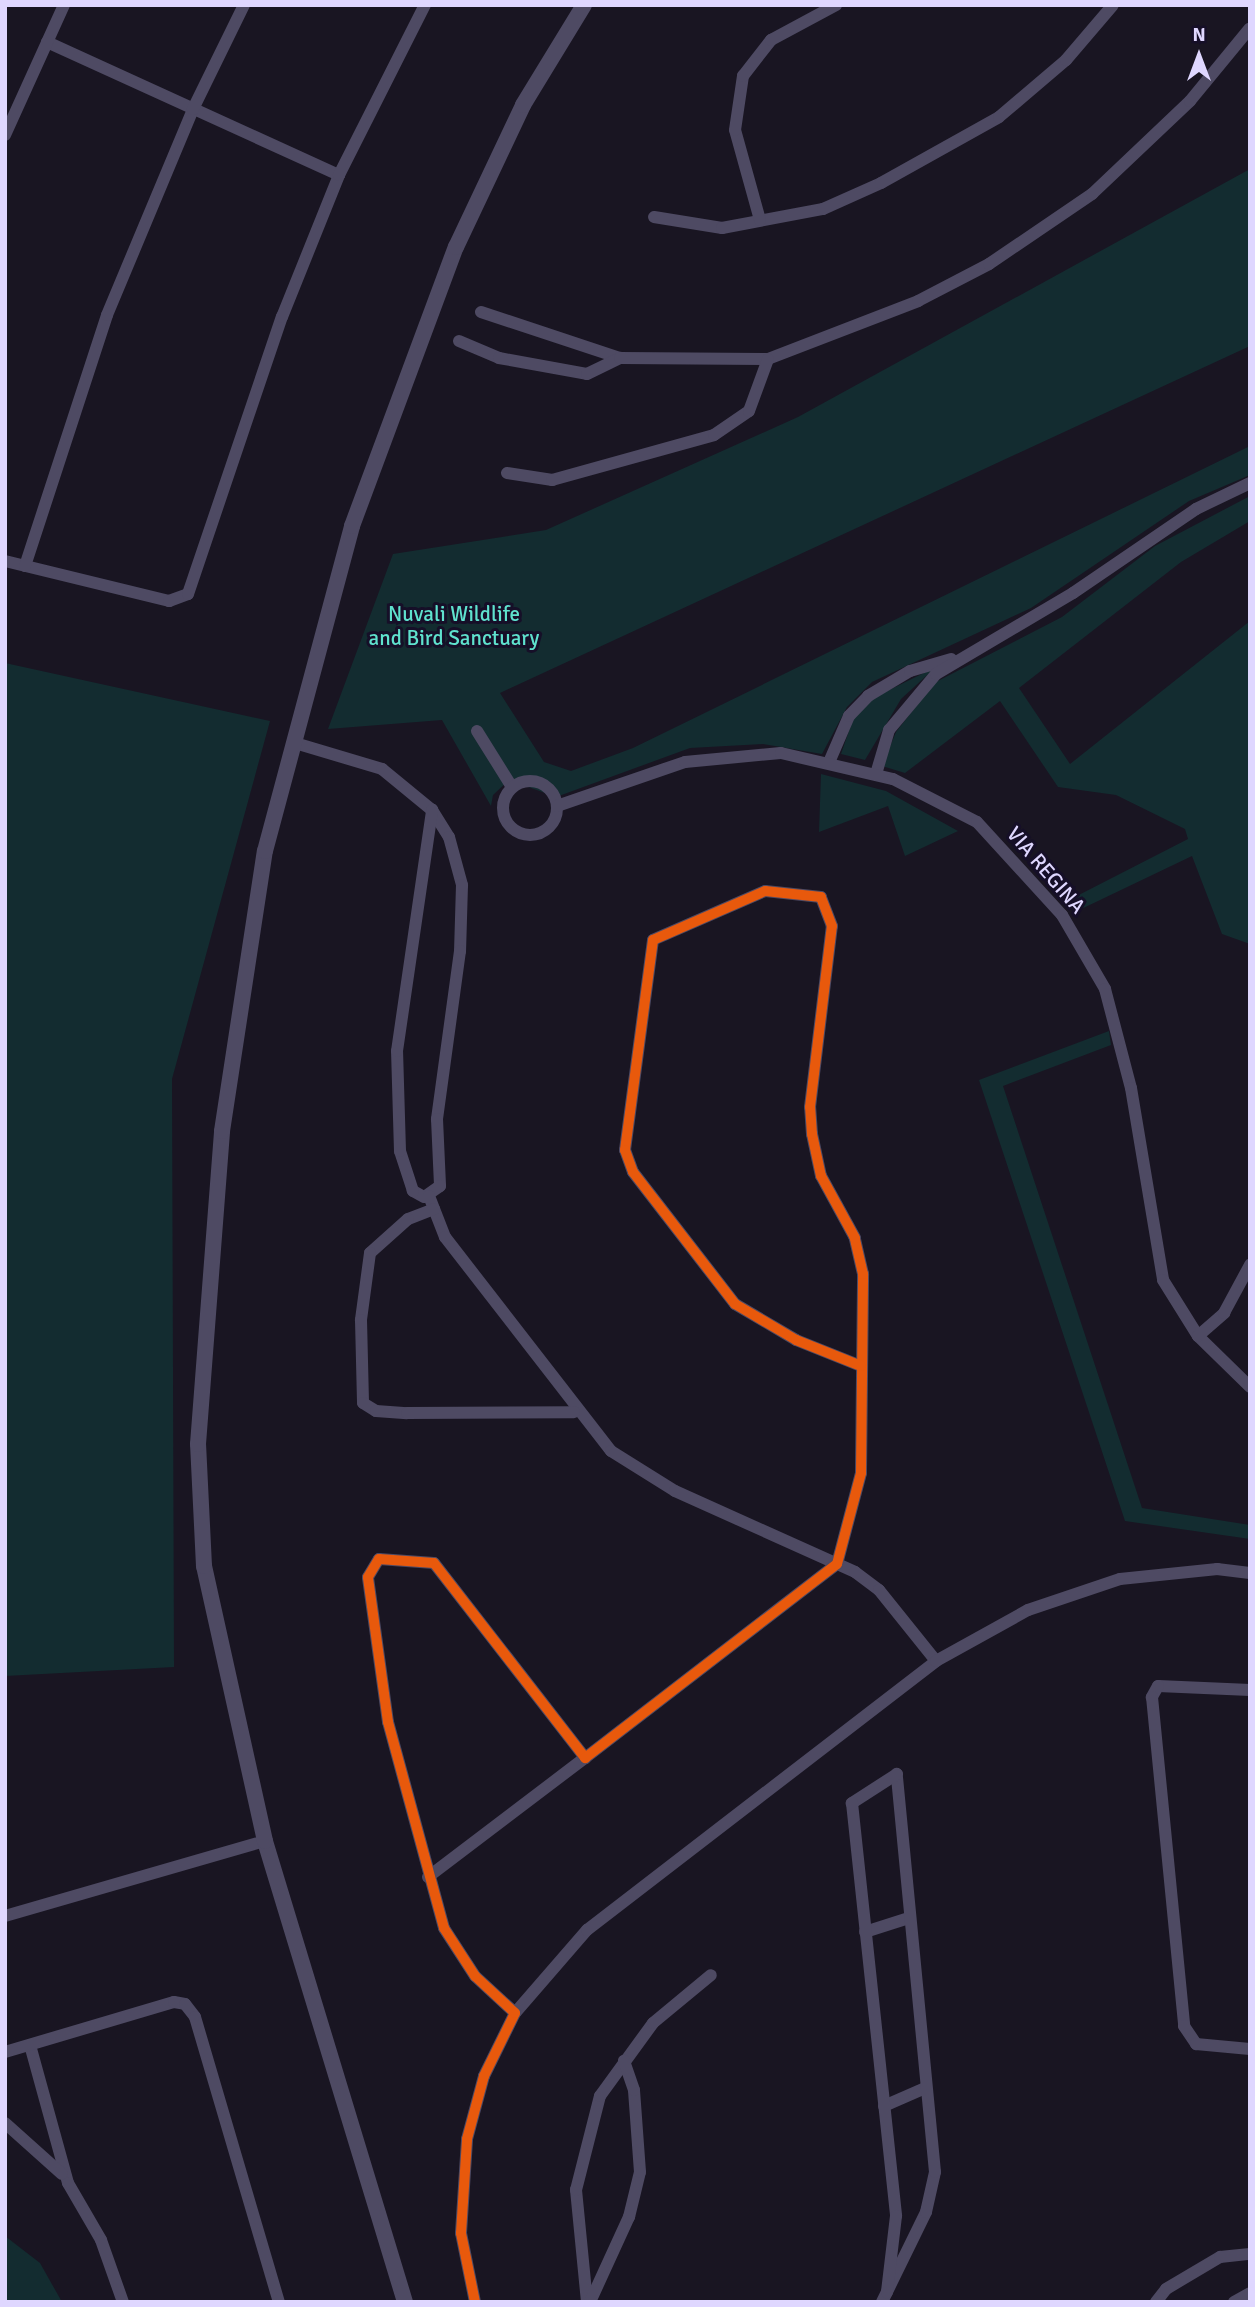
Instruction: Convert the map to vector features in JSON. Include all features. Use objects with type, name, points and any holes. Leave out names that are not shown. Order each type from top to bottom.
[{"type":"street","points":[[5,135],[64,5]]},
{"type":"street","points":[[25,566],[107,315],[193,108],[244,5]]},
{"type":"street","points":[[5,561],[169,601],[188,594],[282,317],[339,175],[425,5]]},
{"type":"street","points":[[405,2302],[265,1841],[204,1566],[198,1444],[233,1037],[265,851],[352,526],[391,411],[517,117],[583,5]]},
{"type":"street","points":[[760,220],[735,130],[743,76],[771,40],[836,5]]},
{"type":"street","points":[[654,217],[722,228],[823,209],[946,152],[1034,89],[1113,5]]},
{"type":"street","points":[[481,312],[620,358],[768,359],[918,301],[1045,229],[1128,163],[1250,28]]},
{"type":"street","points":[[47,42],[339,175]]},
{"type":"street","points":[[459,341],[499,358],[573,373],[596,373],[620,358]]},
{"type":"street","points":[[507,473],[552,480],[714,435],[749,411],[768,359]]},
{"type":"street","points":[[830,760],[849,716],[868,696],[910,671],[958,657],[1042,612],[1196,509],[1250,483]]},
{"type":"street","points":[[876,774],[889,730],[911,699],[958,657]]},
{"type":"street","points":[[477,731],[513,787]]},
{"type":"street","points":[[295,743],[382,769],[432,810],[449,838],[462,885],[460,951],[437,1119],[440,1186],[429,1196]]},
{"type":"street","name":"VIA REGINA","points":[[557,806],[708,757],[781,753],[830,760],[876,774],[978,822],[1076,935],[1119,1030],[1163,1280],[1198,1336],[1250,1387]]},
{"type":"street","points":[[528,781],[544,785],[557,806],[546,830],[519,833],[503,812],[513,787],[528,781]]},
{"type":"street","points":[[429,1196],[413,1191],[400,1151],[397,1051],[432,810]]},
{"type":"street","points":[[428,1877],[837,1564],[860,1474],[863,1274],[855,1238],[821,1176],[810,1107],[831,909],[821,897],[765,891],[653,940],[625,1150],[633,1172],[735,1304],[796,1340],[861,1366]]},
{"type":"street","points":[[429,1196],[445,1237],[574,1412],[622,1462],[837,1564],[878,1590],[936,1661]]},
{"type":"street","points":[[434,1209],[408,1219],[370,1253],[361,1320],[363,1403],[397,1412],[574,1412]]},
{"type":"street","points":[[1198,1336],[1224,1312],[1250,1265]]},
{"type":"street","points":[[515,2013],[475,1976],[444,1928],[428,1877],[388,1722],[368,1577],[379,1559],[434,1563],[585,1758]]},
{"type":"street","points":[[475,2302],[461,2233],[467,2139],[484,2076],[515,2013],[587,1930],[936,1661],[1028,1610],[1120,1579],[1217,1569],[1250,1573]]},
{"type":"street","points":[[1250,1690],[1158,1686],[1152,1697],[1184,2026],[1196,2044],[1250,2049]]},
{"type":"street","points":[[897,1774],[935,2172],[926,2212],[885,2297],[896,2216],[852,1803],[897,1774]]},
{"type":"street","points":[[5,1916],[265,1841]]},
{"type":"street","points":[[865,1932],[909,1918]]},
{"type":"street","points":[[589,2302],[576,2190],[600,2096],[653,2023],[711,1975]]},
{"type":"street","points":[[5,2052],[174,2002],[184,2004],[195,2017],[279,2302]]},
{"type":"street","points":[[30,2045],[68,2183]]},
{"type":"street","points":[[589,2302],[629,2217],[640,2172],[634,2090],[624,2061]]},
{"type":"street","points":[[884,2106],[925,2088]]},
{"type":"street","points":[[5,2123],[54,2161],[101,2240],[122,2302]]},
{"type":"street","points":[[1156,2302],[1220,2257],[1250,2254]]},
{"type":"street","points":[[1234,2302],[1250,2293]]},
{"type":"green space","name":"Nuvali Wildlife and Bird Sanctuary","points":[[1250,169],[1250,346],[500,693],[544,762],[571,771],[633,748],[1250,446],[1250,475],[1189,501],[1031,608],[872,682],[847,707],[822,754],[763,744],[690,748],[556,797],[509,780],[493,795],[491,806],[442,720],[328,729],[393,554],[546,530],[798,417]]},
{"type":"green space","points":[[1250,496],[1250,521],[1181,562],[1019,688],[1070,764],[1250,621],[1250,944],[1222,934],[1192,856],[1075,912],[1067,901],[1188,839],[1185,829],[1116,795],[1058,787],[1000,701],[905,773],[882,766],[896,732],[934,683],[1062,617],[1155,546]]},
{"type":"green space","points":[[5,663],[270,721],[172,1079],[174,1667],[5,1676]]},
{"type":"green space","points":[[936,667],[901,699],[865,760],[841,754],[853,719],[873,698]]},
{"type":"green space","points":[[821,774],[886,791],[958,831],[905,856],[888,806],[819,832]]},
{"type":"green space","points":[[1109,1031],[1111,1045],[1003,1086],[1142,1508],[1250,1525],[1250,1539],[1125,1521],[979,1080]]},
{"type":"green space","points":[[5,2236],[40,2263],[62,2302],[5,2302]]},
{"type":"cycle path","points":[[475,2302],[461,2233],[467,2139],[484,2076],[515,2013],[475,1976],[444,1928],[388,1722],[368,1577],[379,1559],[434,1563],[585,1758],[837,1564],[861,1473],[863,1274],[855,1238],[821,1176],[812,1134],[810,1107],[832,926],[821,897],[765,891],[653,940],[625,1150],[633,1172],[735,1304],[796,1340],[861,1366]]}]
